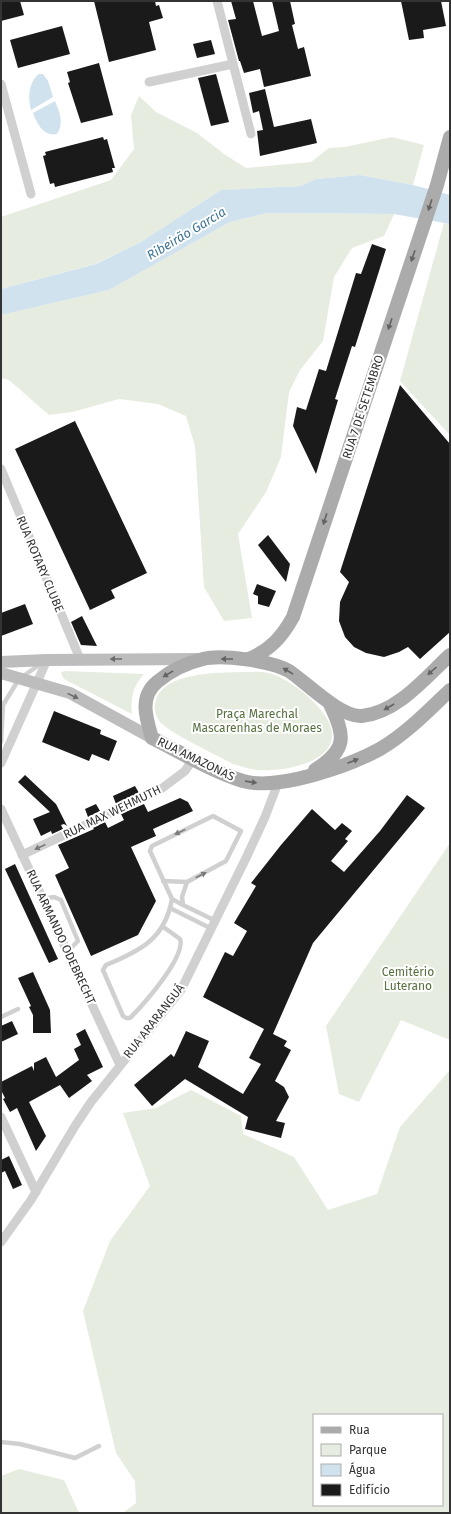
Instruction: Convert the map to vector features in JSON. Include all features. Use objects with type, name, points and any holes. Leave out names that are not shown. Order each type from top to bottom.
[{"type":"main road","name":"RUA 7 DE SETEMBRO","points":[[249,659],[261,654],[276,642],[293,617],[437,185],[450,137]]},
{"type":"main road","points":[[330,704],[346,712],[360,716],[377,714],[403,698],[450,655]]},
{"type":"main road","points":[[1,662],[80,659],[249,659],[288,670],[320,693],[330,704],[339,723],[340,745],[335,754],[325,763],[303,777]]},
{"type":"main road","points":[[152,738],[144,708],[148,694],[154,685],[166,675],[204,659]]},
{"type":"main road","name":"RUA AMAZONAS","points":[[1,673],[19,679],[36,682],[70,694],[193,759],[244,781],[259,784],[278,783],[355,761],[381,748],[402,733],[450,690]]},
{"type":"street","points":[[216,1],[251,134]]},
{"type":"street","points":[[149,82],[233,64]]},
{"type":"street","points":[[1,84],[31,194]]},
{"type":"street","name":"RUA ROTARY CLUBE","points":[[1,469],[80,659]]},
{"type":"street","points":[[1,763],[47,660]]},
{"type":"street","name":"RUA MAX WEHMUTH","points":[[22,855],[161,790],[186,771],[193,759]]},
{"type":"street","name":"RUA ARARANGUÁ","points":[[1,1242],[36,1192],[75,1126],[120,1065],[181,990],[214,925],[265,817],[278,783]]},
{"type":"street","name":"RUA ARMANDO ODEBRECHT","points":[[1,809],[120,1065]]},
{"type":"street","points":[[1,1117],[36,1192]]},
{"type":"lane","points":[[1,742],[2,705],[19,679],[47,660]]},
{"type":"lane","points":[[163,881],[187,882],[226,861],[240,831],[213,816],[152,846],[150,851],[163,881],[172,899],[214,925]]},
{"type":"lane","points":[[183,905],[182,897],[187,882]]},
{"type":"lane","points":[[43,899],[54,897],[61,900],[78,941],[67,952]]},
{"type":"lane","points":[[162,926],[180,939],[181,947],[163,980],[130,1018],[126,1018],[123,1016],[103,970],[104,968],[149,943],[162,926],[170,908],[172,899]]},
{"type":"lane","points":[[170,908],[214,925]]},
{"type":"lane","points":[[1,1017],[18,1009]]},
{"type":"lane","points":[[1,1442],[20,1444],[75,1458],[99,1446]]},
{"type":"green space","points":[[139,96],[156,112],[197,133],[224,154],[246,168],[311,162],[329,148],[345,147],[392,137],[424,145],[413,185],[360,175],[316,179],[301,186],[221,190],[141,242],[95,264],[1,289],[1,217],[111,180],[134,149],[131,115]]},
{"type":"green space","points":[[267,213],[394,214],[384,236],[352,248],[334,277],[323,341],[300,370],[289,392],[281,457],[266,492],[238,534],[252,618],[224,621],[204,587],[195,446],[186,416],[158,404],[119,399],[72,412],[49,415],[9,380],[1,378],[1,315],[109,290],[230,222]]},
{"type":"green space","points":[[444,223],[450,224],[450,435],[400,381]]},
{"type":"green space","points":[[64,671],[144,674],[137,683],[133,692],[131,703],[132,714],[64,679],[61,673]]},
{"type":"green space","name":"Praça Marechal Mascarenhas de Moraes","points":[[266,672],[278,676],[288,682],[310,698],[319,708],[331,728],[332,737],[329,747],[322,754],[302,765],[290,768],[278,770],[251,769],[233,764],[185,739],[167,728],[157,718],[155,703],[161,691],[170,684],[181,679],[206,674]]},
{"type":"green space","name":"Cemitério Luterano","points":[[450,843],[450,1040],[401,1020],[359,1102],[339,1094],[326,1026]]},
{"type":"green space","points":[[450,1070],[450,1513],[123,1513],[136,1503],[135,1481],[116,1453],[83,1311],[110,1241],[150,1186],[123,1113],[156,1108],[191,1090],[241,1116],[243,1134],[294,1157],[328,1210],[377,1194],[400,1127]]},
{"type":"green space","points":[[19,1469],[64,1480],[79,1513],[1,1513],[1,1476]]},
{"type":"water","points":[[39,74],[43,74],[48,81],[53,97],[31,110],[29,101],[31,86],[35,77]]},
{"type":"water","points":[[55,101],[60,114],[61,122],[57,134],[48,134],[42,129],[33,113]]},
{"type":"water","name":"Ribeirão Garcia","points":[[360,175],[413,185],[450,195],[450,224],[394,214],[267,213],[230,222],[109,290],[1,315],[1,289],[96,264],[141,242],[221,190],[301,186],[316,179]]},
{"type":"building","points":[[1,1],[20,1],[24,15],[1,21]]},
{"type":"building","points":[[94,1],[155,1],[156,6],[159,5],[163,18],[149,22],[156,50],[109,62]]},
{"type":"building","points":[[231,1],[253,1],[262,36],[279,31],[272,1],[290,1],[295,24],[292,25],[298,49],[304,47],[311,76],[264,87],[260,69],[244,73],[239,61],[228,20],[236,19]]},
{"type":"building","points":[[401,1],[441,1],[446,26],[423,30],[424,38],[409,40]]},
{"type":"building","points":[[62,26],[70,54],[18,68],[10,40]]},
{"type":"building","points":[[211,40],[215,54],[197,58],[193,44]]},
{"type":"building","points":[[99,63],[113,115],[81,123],[68,83],[70,82],[67,72]]},
{"type":"building","points":[[216,74],[229,122],[211,126],[198,78]]},
{"type":"building","points":[[265,89],[274,127],[311,119],[317,143],[260,156],[257,131],[263,130],[259,111],[253,113],[249,93]]},
{"type":"building","points":[[103,137],[104,140],[107,139],[115,168],[112,168],[113,172],[55,187],[54,183],[50,184],[43,156],[46,155],[45,152]]},
{"type":"building","points":[[372,244],[386,249],[355,347],[352,346],[335,399],[338,400],[316,474],[293,426],[297,407],[306,410],[319,369],[326,371],[356,273],[361,274]]},
{"type":"building","points":[[400,385],[450,444],[450,632],[420,659],[408,647],[384,657],[366,653],[354,647],[345,637],[339,621],[340,602],[349,582],[340,572]]},
{"type":"building","points":[[75,421],[147,573],[111,590],[115,598],[90,610],[15,449]]},
{"type":"building","points":[[268,535],[290,564],[286,582],[258,545]]},
{"type":"building","points":[[257,584],[276,591],[269,607],[258,604],[258,596],[253,594]]},
{"type":"building","points":[[25,604],[33,624],[1,636],[1,613]]},
{"type":"building","points":[[82,616],[97,646],[81,645],[71,622]]},
{"type":"building","points":[[54,711],[101,730],[100,734],[117,741],[109,761],[92,754],[89,761],[42,742]]},
{"type":"building","points":[[25,775],[56,804],[67,826],[64,824],[61,825],[63,829],[52,834],[51,831],[41,836],[33,819],[50,812],[18,782]]},
{"type":"building","points":[[135,786],[139,793],[116,804],[113,796]]},
{"type":"building","points":[[407,795],[425,808],[313,943],[273,1034],[287,1041],[284,1046],[291,1050],[275,1081],[284,1087],[289,1097],[276,1121],[285,1123],[281,1138],[245,1129],[248,1117],[185,1079],[152,1106],[134,1085],[171,1054],[174,1057],[186,1031],[209,1041],[198,1067],[243,1094],[261,1064],[249,1058],[264,1029],[203,997],[225,952],[233,956],[247,931],[234,923],[256,886],[251,883],[281,845],[312,809],[335,830],[342,823],[352,831],[345,839],[348,841],[331,861],[344,872],[380,831]]},
{"type":"building","points":[[180,798],[188,802],[193,811],[153,829],[156,836],[131,847],[156,901],[138,935],[91,956],[55,875],[69,868],[58,845],[94,829],[93,828],[105,822],[108,828],[124,820],[121,814],[144,804],[148,812]]},
{"type":"building","points":[[96,804],[100,811],[88,817],[85,809]]},
{"type":"building","points":[[15,864],[58,959],[49,963],[5,869]]},
{"type":"building","points":[[33,972],[50,1010],[51,1033],[33,1033],[33,1015],[29,1007],[31,1006],[18,978]]},
{"type":"building","points":[[12,1021],[18,1034],[1,1042],[1,1026]]},
{"type":"building","points":[[85,1029],[103,1067],[87,1075],[92,1081],[69,1098],[60,1085],[29,1102],[46,1136],[36,1151],[17,1108],[10,1112],[3,1099],[5,1098],[1,1090],[1,1082],[32,1066],[34,1071],[34,1063],[46,1057],[56,1077],[79,1060],[74,1049],[81,1045],[76,1034]]},
{"type":"building","points":[[9,1156],[22,1185],[13,1189],[5,1171],[1,1173],[1,1160]]}]
